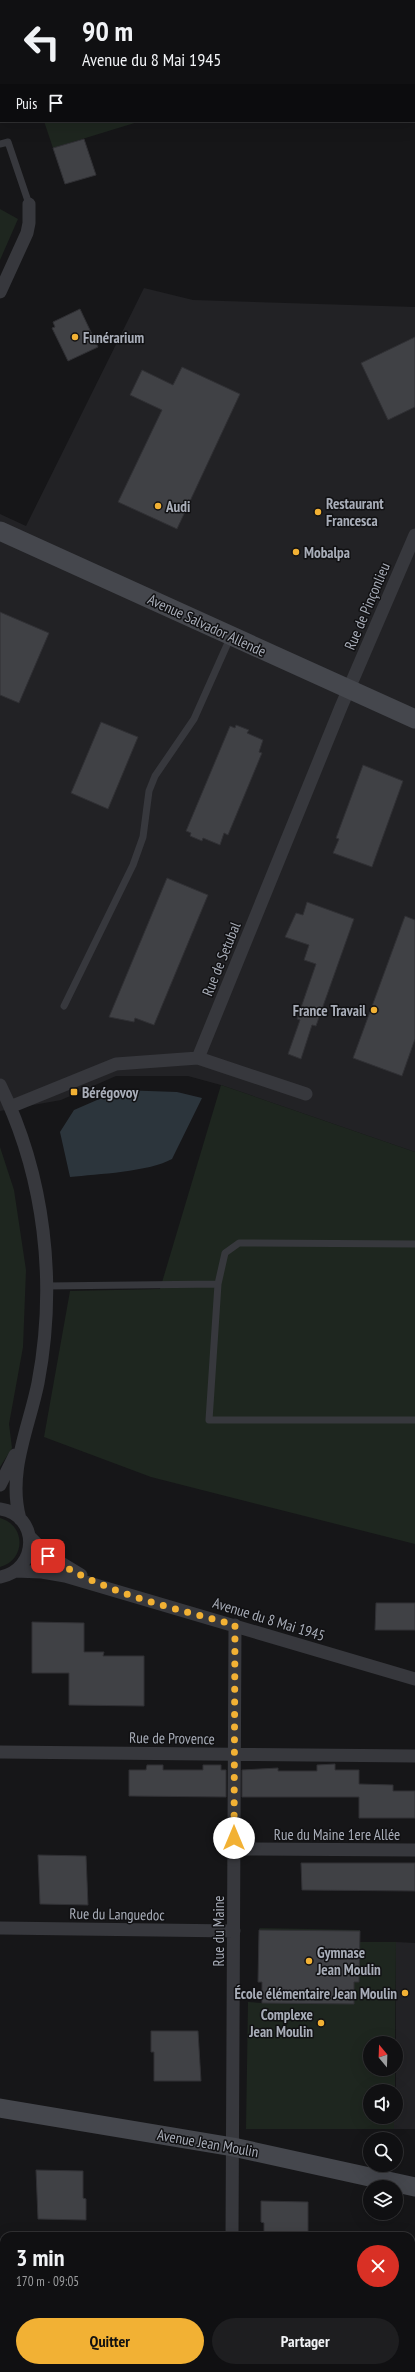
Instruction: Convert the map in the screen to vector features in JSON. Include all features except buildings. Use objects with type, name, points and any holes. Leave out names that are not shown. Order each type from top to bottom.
[{"type":"street","points":[[0,292],[27,233],[29,223],[29,204]]},
{"type":"street","name":"Avenue Salvador Allende","points":[[0,531],[348,690],[415,719]]},
{"type":"street","name":"Rue de Pinçonlieu","points":[[348,690],[415,535]]},
{"type":"street","name":"Rue de Setubal","points":[[198,1058],[348,690]]},
{"type":"street","points":[[10,1107],[116,1064],[198,1058],[306,1094]]},
{"type":"street","points":[[0,1085],[10,1107],[23,1144],[36,1189],[43,1234],[47,1286],[43,1351],[37,1384],[23,1437],[16,1477],[16,1500],[20,1519]]},
{"type":"street","points":[[0,1485],[23,1437]]},
{"type":"street","points":[[0,1509],[12,1512],[20,1519]]},
{"type":"street","name":"Avenue du 8 Mai 1945","points":[[20,1519],[30,1537],[55,1560],[114,1591]]},
{"type":"street","points":[[0,1577],[15,1571],[27,1556],[30,1537]]},
{"type":"street","name":"Avenue du 8 Mai 1945","points":[[15,1571],[52,1573],[235,1625],[415,1679]]},
{"type":"street","name":"Rue du Maine","points":[[232,2232],[235,1625]]},
{"type":"street","name":"Rue de Provence","points":[[0,1752],[415,1756]]},
{"type":"street","name":"Rue du Maine 1ere Allée","points":[[234,1849],[415,1850]]},
{"type":"street","name":"Rue du Languedoc","points":[[0,1928],[234,1931]]},
{"type":"street","name":"Avenue Jean Moulin","points":[[0,2108],[233,2146],[415,2187]]},
{"type":"lane","points":[[0,144],[8,142],[29,204]]},
{"type":"lane","points":[[64,1006],[133,865],[143,837],[149,791],[156,776],[194,719],[231,636]]},
{"type":"lane","points":[[415,1244],[239,1243],[225,1254],[218,1284],[209,1420],[415,1420]]},
{"type":"lane","points":[[47,1286],[218,1284]]},
{"type":"shaded area","points":[[44,122],[138,122],[53,148]]},
{"type":"shaded area","points":[[0,209],[18,219],[0,260]]},
{"type":"shaded area","points":[[144,288],[193,300],[415,307],[415,1152],[221,1085],[188,1076],[116,1076],[61,1100],[0,1111],[0,514],[26,526]]},
{"type":"shaded area","points":[[221,1085],[415,1152],[415,1544],[151,1477],[44,1437],[70,1291],[160,1289]]},
{"type":"shaded area","points":[[120,1090],[177,1092],[202,1098],[172,1159],[137,1170],[70,1177],[60,1132],[74,1110]]},
{"type":"shaded area","points":[[0,1147],[14,1190],[26,1270],[23,1347],[9,1424],[12,1448],[0,1467]]},
{"type":"shaded area","points":[[0,1518],[9,1522],[15,1528],[20,1542],[15,1557],[9,1563],[0,1567]]},
{"type":"shaded area","name":"Complexe Jean Moulin","points":[[259,1929],[360,1930],[360,1942],[396,1942],[395,2036],[363,2036],[363,2076],[395,2076],[395,2084],[363,2084],[363,2124],[394,2124],[394,2129],[246,2129],[248,2002],[262,2003],[262,1981],[258,1982]]},
{"type":"shaded area","name":"École élémentaire Jean Moulin","points":[[396,1942],[415,1943],[415,2129],[394,2129],[394,2124],[403,2124],[403,2084],[396,2084],[396,2076],[403,2076],[403,2036],[396,2036]]},
{"type":"place","name":"Funérarium","points":[[75,337]]},
{"type":"place","name":"Audi","points":[[158,506]]},
{"type":"place","name":"Restaurant Francesca","points":[[318,512]]},
{"type":"place","name":"Mobalpa","points":[[296,552]]},
{"type":"place","name":"France Travail","points":[[374,1010]]},
{"type":"place","name":"Bérégovoy","points":[[74,1092]]},
{"type":"place","name":"Gymnase Jean Moulin","points":[[309,1961]]},
{"type":"place","name":"École élémentaire Jean Moulin","points":[[405,1993]]},
{"type":"place","name":"Complexe Jean Moulin","points":[[321,2023]]},
{"type":"route","points":[[48,1556],[84,1577],[114,1591],[235,1625],[234,1838]]}]
